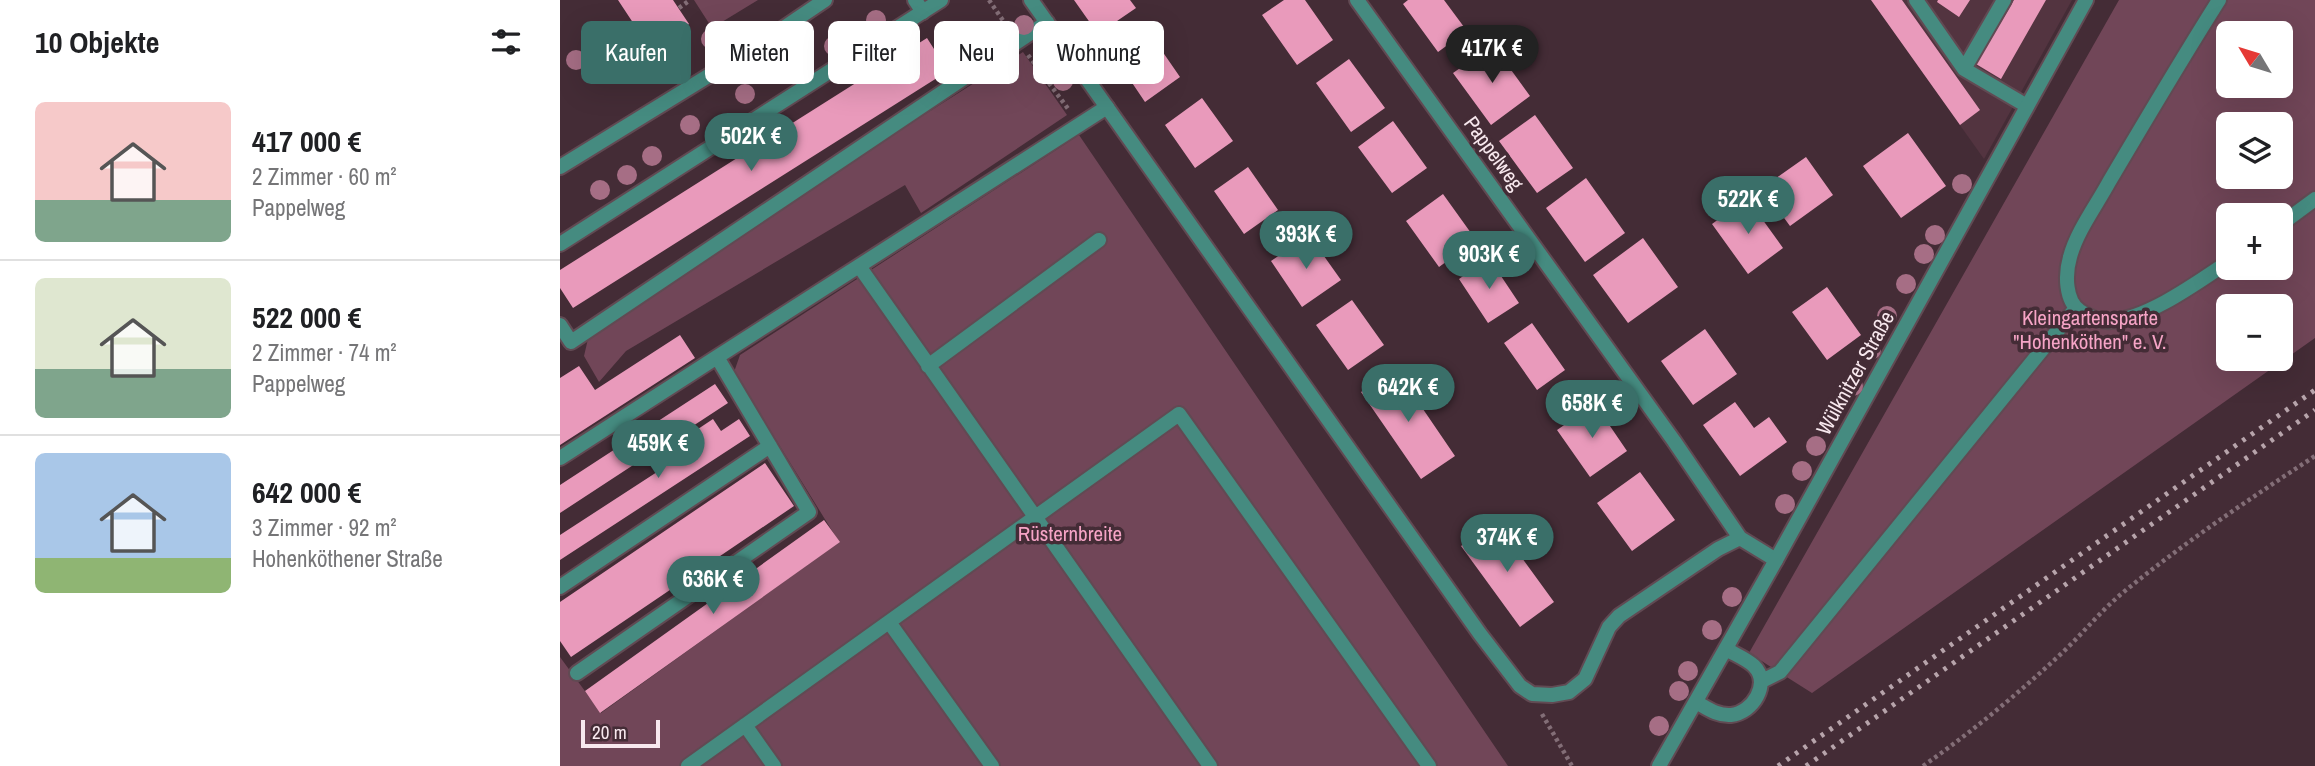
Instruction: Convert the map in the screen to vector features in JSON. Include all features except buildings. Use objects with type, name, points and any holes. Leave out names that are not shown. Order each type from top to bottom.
[{"type":"street","points":[[560,167],[757,46],[825,0]]},
{"type":"street","points":[[562,239],[919,6],[941,0]]},
{"type":"street","points":[[1031,0],[1046,21]]},
{"type":"street","name":"Pappelweg","points":[[1357,0],[1674,440],[1740,538]]},
{"type":"street","points":[[1916,0],[1964,69],[2027,106]]},
{"type":"street","points":[[1964,69],[2004,0]]},
{"type":"street","name":"Wülknitzer Straße","points":[[1659,766],[2086,0]]},
{"type":"street","points":[[2216,270],[2179,294],[2129,318],[2108,322],[2089,316],[2076,308],[2069,298],[2069,258],[2080,234],[2155,103],[2219,0]]},
{"type":"street","points":[[560,325],[565,346],[953,84]]},
{"type":"street","points":[[1091,84],[1480,634],[1520,686],[1532,694],[1569,692],[1585,679],[1609,627],[1619,615],[1718,549],[1740,538],[1776,560]]},
{"type":"street","points":[[560,458],[1107,107]]},
{"type":"street","points":[[2293,215],[2315,199]]},
{"type":"street","points":[[928,366],[1099,240]]},
{"type":"street","points":[[859,265],[1210,766]]},
{"type":"street","points":[[1762,681],[1780,672],[2076,308]]},
{"type":"street","points":[[577,673],[810,512],[717,357]]},
{"type":"street","points":[[688,766],[1179,414],[1429,766]]},
{"type":"street","points":[[560,587],[770,446]]},
{"type":"street","points":[[889,622],[992,766]]},
{"type":"street","points":[[1696,702],[1715,713],[1734,715],[1748,706],[1759,693],[1762,681],[1754,666],[1726,649]]},
{"type":"street","points":[[745,725],[774,766]]},
{"type":"path","points":[[679,8],[690,0]]},
{"type":"path","points":[[989,0],[1003,21]]},
{"type":"path","points":[[1019,44],[1080,124]]},
{"type":"path","points":[[1923,766],[2008,703],[2118,597],[2166,559],[2315,456]]},
{"type":"path","points":[[1532,694],[1572,766]]},
{"type":"shaded area","points":[[1871,0],[2072,0],[1984,159]]},
{"type":"green space","points":[[694,0],[758,0],[724,21],[708,21]]},
{"type":"green space","name":"Kleingartensparte \"Hohenköthen\" e. V.","points":[[2119,0],[2315,0],[2315,338],[2293,354],[2293,294],[2216,294],[2216,371],[2268,371],[1812,693],[1749,653]]},
{"type":"green space","points":[[1023,52],[1033,66],[1033,84],[1045,84],[1067,115],[921,213],[905,185],[626,351],[599,382],[584,356],[591,326],[973,84],[1019,84],[1019,55]]},
{"type":"green space","name":"Rüsternbreite","points":[[1079,135],[1508,766],[560,766],[560,657],[601,713],[839,542],[734,372],[740,355]]},
{"type":"railway","points":[[1778,766],[2315,390]]},
{"type":"railway","points":[[1806,766],[2315,410]]}]
